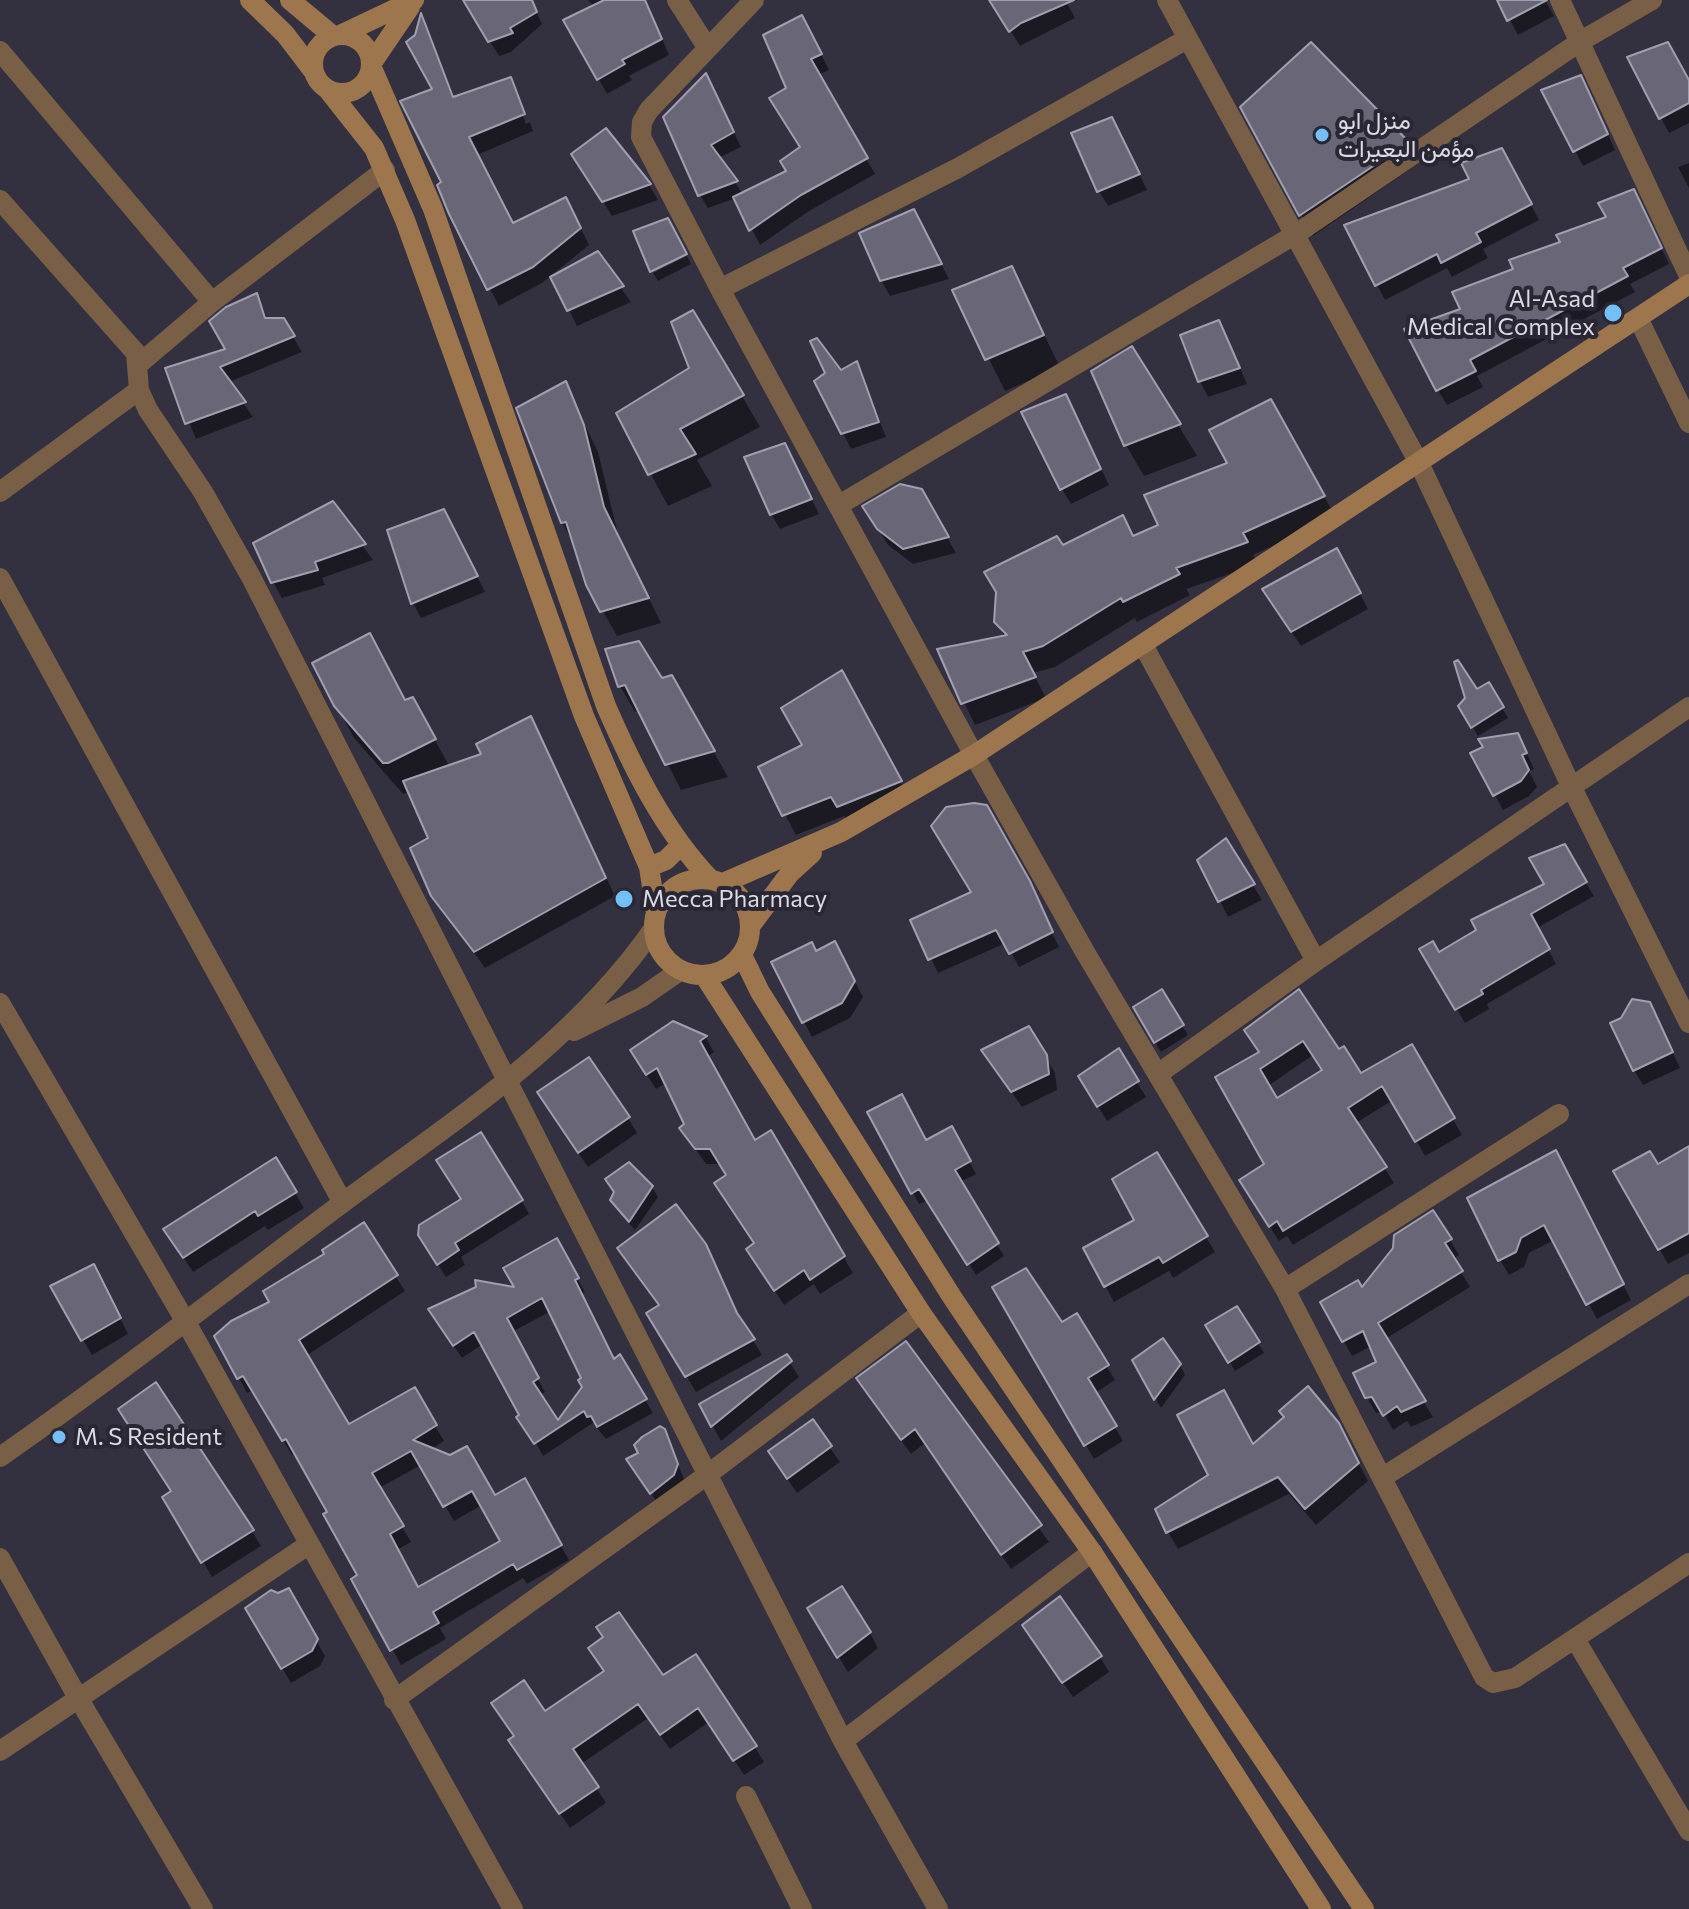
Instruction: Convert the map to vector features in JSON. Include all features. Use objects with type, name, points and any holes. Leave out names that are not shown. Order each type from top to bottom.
[{"type":"main road","points":[[250,0],[285,34],[361,128],[385,170],[584,716],[649,867],[662,953],[681,970],[704,975],[731,965],[742,955],[751,925],[790,873],[841,832]]},
{"type":"main road","points":[[290,0],[336,35],[358,39],[365,45],[455,267],[606,706],[638,774],[681,845],[717,882],[743,901],[751,925]]},
{"type":"main road","points":[[314,72],[314,54],[336,35],[414,0]]},
{"type":"main road","points":[[329,91],[351,92],[361,87],[414,0]]},
{"type":"main road","points":[[655,921],[662,900],[683,882],[717,882],[841,832],[974,755],[1689,284]]},
{"type":"main road","points":[[649,867],[666,860],[681,845]]},
{"type":"main road","points":[[742,955],[760,992],[952,1297],[1364,1909]]},
{"type":"main road","points":[[704,975],[921,1313],[1092,1552],[1321,1909]]},
{"type":"main road","points":[[729,1013],[735,996],[743,991],[760,992]]},
{"type":"street","points":[[677,0],[707,47]]},
{"type":"street","points":[[754,0],[649,110],[642,122],[641,137],[720,289],[974,755],[1085,952],[1285,1289],[1484,1677],[1493,1683],[1503,1683],[1689,1563]]},
{"type":"street","points":[[1167,0],[1419,463],[1571,786],[1689,1023]]},
{"type":"street","points":[[1560,0],[1689,276]]},
{"type":"street","points":[[839,505],[1296,234],[1581,41],[1652,0]]},
{"type":"street","points":[[720,289],[958,168],[1187,39]]},
{"type":"street","points":[[0,51],[212,302]]},
{"type":"street","points":[[139,364],[212,302],[385,170]]},
{"type":"street","points":[[0,200],[128,342],[139,364],[139,390],[251,577],[843,1741],[938,1909]]},
{"type":"street","points":[[1638,318],[1689,423]]},
{"type":"street","points":[[1,490],[139,390]]},
{"type":"street","points":[[0,578],[343,1203]]},
{"type":"street","points":[[1143,645],[1316,961]]},
{"type":"street","points":[[1158,1074],[1316,961],[1689,707]]},
{"type":"street","points":[[0,1457],[187,1324],[343,1203],[507,1082],[556,1039],[625,969],[655,921]]},
{"type":"street","points":[[556,1039],[642,997],[681,970]]},
{"type":"street","points":[[0,1003],[187,1324],[513,1909]]},
{"type":"street","points":[[1285,1289],[1559,1114]]},
{"type":"street","points":[[1383,1477],[1689,1284]]},
{"type":"street","points":[[394,1700],[707,1475],[921,1313]]},
{"type":"street","points":[[0,1751],[77,1696],[308,1545]]},
{"type":"street","points":[[843,1741],[1092,1552]]},
{"type":"street","points":[[0,1558],[77,1696],[203,1909]]},
{"type":"street","points":[[1575,1639],[1689,1831]]},
{"type":"street","points":[[746,1796],[802,1909]]},
{"type":"building","points":[[463,0],[532,0],[537,12],[510,28],[513,33],[488,42]]},
{"type":"building","points":[[604,0],[645,0],[662,39],[622,60],[625,64],[597,80],[563,20]]},
{"type":"building","points":[[989,0],[1074,0],[1021,23],[1009,32]]},
{"type":"building","points":[[1497,0],[1547,0],[1507,21]]},
{"type":"building","points":[[421,13],[453,97],[511,77],[525,114],[469,137],[513,223],[566,197],[581,228],[533,267],[487,290],[449,214],[437,185],[441,182],[400,101],[432,89],[406,42],[415,35]]},
{"type":"building","points":[[802,15],[822,54],[811,59],[868,158],[801,195],[749,231],[733,197],[786,171],[780,161],[800,147],[769,98],[786,88],[763,35]]},
{"type":"building","name":"منزل ابو مؤمن البعيرات","points":[[1311,42],[1409,142],[1299,216],[1240,107]]},
{"type":"building","points":[[1668,42],[1689,80],[1689,103],[1659,119],[1627,57]]},
{"type":"building","points":[[706,73],[734,132],[711,145],[738,181],[698,196],[663,117]]},
{"type":"building","points":[[1581,75],[1608,134],[1573,152],[1541,90]]},
{"type":"building","points":[[1112,117],[1140,174],[1097,192],[1071,133]]},
{"type":"building","points":[[606,128],[651,184],[602,202],[571,154]]},
{"type":"building","points":[[1502,148],[1532,204],[1476,233],[1481,242],[1441,263],[1437,254],[1375,286],[1344,225],[1469,179],[1461,163]]},
{"type":"building","points":[[1634,189],[1662,248],[1623,268],[1628,276],[1470,360],[1476,371],[1436,391],[1404,329],[1460,309],[1452,292],[1513,269],[1509,260],[1560,242],[1556,235],[1606,217],[1598,203]]},
{"type":"building","points":[[914,209],[942,264],[880,281],[859,233]]},
{"type":"building","points":[[668,218],[687,254],[650,272],[633,231]]},
{"type":"building","points":[[598,251],[624,286],[567,311],[550,277]]},
{"type":"building","points":[[1012,266],[1044,335],[985,360],[952,290]]},
{"type":"building","points":[[257,293],[265,318],[284,318],[295,336],[220,367],[246,402],[185,424],[165,368],[225,349],[209,321],[226,307]]},
{"type":"building","points":[[693,310],[744,395],[680,429],[696,454],[648,475],[616,413],[689,368],[671,322]]},
{"type":"building","points":[[1219,320],[1240,368],[1198,382],[1180,335]]},
{"type":"building","points":[[817,338],[841,370],[857,361],[879,422],[841,434],[814,381],[825,373],[810,341]]},
{"type":"building","points":[[1132,346],[1181,424],[1124,446],[1091,371]]},
{"type":"building","points":[[566,381],[584,425],[604,507],[649,598],[600,612],[586,585],[566,522],[561,523],[516,408]]},
{"type":"building","points":[[1066,394],[1101,469],[1060,490],[1021,412]]},
{"type":"building","points":[[1271,399],[1325,496],[1243,533],[1248,542],[1176,568],[1180,574],[1123,602],[1121,598],[1043,646],[1023,652],[1036,677],[961,704],[937,649],[1007,635],[994,622],[996,592],[984,572],[1057,536],[1063,545],[1123,515],[1133,536],[1158,525],[1144,495],[1227,463],[1209,430]]},
{"type":"building","points":[[785,443],[812,499],[770,515],[744,457]]},
{"type":"building","points":[[900,484],[922,489],[949,537],[903,549],[877,529],[862,506]]},
{"type":"building","points":[[333,501],[366,544],[315,562],[318,570],[271,583],[253,543]]},
{"type":"building","points":[[444,509],[478,576],[411,604],[387,530]]},
{"type":"building","points":[[1337,548],[1361,593],[1291,632],[1262,589]]},
{"type":"building","points":[[370,633],[405,700],[413,697],[436,739],[388,763],[383,763],[334,706],[312,663]]},
{"type":"building","points":[[639,641],[662,678],[672,675],[715,751],[665,765],[625,685],[618,687],[605,649]]},
{"type":"building","points":[[1458,660],[1477,689],[1489,682],[1504,707],[1471,728],[1458,706],[1465,698],[1454,662]]},
{"type":"building","points":[[842,670],[902,781],[837,807],[831,797],[782,816],[758,767],[802,745],[781,708]]},
{"type":"building","points":[[531,716],[606,878],[474,952],[431,896],[410,848],[428,838],[403,781],[481,754],[476,744]]},
{"type":"building","points":[[1518,733],[1527,753],[1522,755],[1529,770],[1521,781],[1493,796],[1470,753],[1483,747],[1478,739]]},
{"type":"building","points":[[974,803],[987,805],[1030,881],[1053,932],[1009,954],[996,930],[928,960],[910,920],[971,892],[931,826],[946,807]]},
{"type":"building","points":[[1226,838],[1255,884],[1218,902],[1197,860]]},
{"type":"building","points":[[1565,844],[1587,882],[1531,914],[1550,949],[1481,990],[1483,994],[1455,1010],[1419,949],[1433,941],[1439,952],[1476,930],[1471,920],[1544,884],[1529,858]]},
{"type":"building","points":[[835,941],[855,981],[842,1003],[802,1023],[771,962],[812,942],[816,951]]},
{"type":"building","points":[[1162,989],[1184,1025],[1154,1043],[1133,1007]]},
{"type":"building","points":[[1299,989],[1339,1049],[1344,1046],[1361,1073],[1412,1044],[1455,1118],[1415,1142],[1382,1086],[1348,1108],[1387,1167],[1283,1231],[1277,1221],[1269,1227],[1239,1180],[1264,1164],[1215,1077],[1259,1052],[1244,1030]],"holes":[[[1303,1041],[1322,1070],[1277,1098],[1260,1069]]]},
{"type":"building","points":[[1632,999],[1650,1002],[1673,1052],[1633,1071],[1610,1023],[1621,1018]]},
{"type":"building","points":[[673,1021],[707,1036],[700,1041],[755,1140],[771,1130],[845,1256],[810,1280],[804,1270],[774,1291],[746,1249],[754,1243],[714,1183],[726,1175],[710,1149],[695,1149],[679,1128],[684,1124],[657,1068],[646,1075],[630,1050]]},
{"type":"building","points":[[1029,1026],[1047,1055],[1049,1074],[1011,1092],[981,1050]]},
{"type":"building","points":[[1119,1048],[1139,1081],[1097,1107],[1078,1076]]},
{"type":"building","points":[[589,1057],[630,1117],[578,1153],[537,1092]]},
{"type":"building","points":[[902,1094],[926,1140],[952,1126],[971,1161],[955,1170],[999,1243],[967,1265],[919,1189],[911,1194],[867,1112]]},
{"type":"building","points":[[481,1132],[523,1200],[455,1243],[459,1250],[437,1265],[418,1235],[419,1225],[461,1199],[436,1160]]},
{"type":"building","points":[[1689,1146],[1689,1233],[1658,1250],[1613,1171],[1650,1151],[1658,1164]]},
{"type":"building","points":[[1556,1150],[1624,1284],[1586,1305],[1544,1225],[1521,1238],[1516,1252],[1498,1261],[1467,1198]]},
{"type":"building","points":[[1157,1152],[1208,1236],[1163,1263],[1159,1257],[1104,1287],[1083,1248],[1134,1220],[1112,1179]]},
{"type":"building","points":[[276,1157],[297,1192],[258,1216],[255,1211],[183,1258],[163,1229]]},
{"type":"building","points":[[629,1162],[653,1186],[629,1222],[610,1200],[614,1192],[605,1179]]},
{"type":"building","points":[[676,1204],[706,1244],[737,1313],[755,1339],[685,1377],[646,1313],[659,1305],[617,1248]]},
{"type":"building","points":[[1433,1210],[1452,1239],[1445,1243],[1463,1271],[1378,1323],[1426,1401],[1401,1412],[1397,1406],[1383,1416],[1372,1397],[1365,1398],[1353,1373],[1376,1362],[1363,1331],[1342,1342],[1320,1302],[1358,1280],[1362,1287],[1393,1248],[1394,1235]]},
{"type":"building","points":[[364,1222],[398,1275],[299,1340],[349,1424],[415,1387],[437,1425],[413,1440],[450,1455],[467,1446],[495,1495],[525,1478],[562,1545],[517,1570],[513,1564],[433,1612],[439,1623],[390,1651],[351,1579],[357,1575],[323,1514],[327,1512],[286,1439],[282,1441],[243,1376],[237,1379],[214,1336],[231,1321],[269,1302],[263,1291],[324,1254],[322,1250]],"holes":[[[411,1451],[443,1507],[472,1491],[500,1541],[418,1587],[390,1534],[404,1526],[372,1473]]]},
{"type":"building","points":[[557,1238],[579,1278],[575,1280],[614,1359],[620,1354],[647,1399],[597,1427],[584,1411],[534,1444],[516,1417],[519,1415],[474,1332],[453,1346],[428,1309],[476,1287],[475,1280],[514,1287],[503,1268]],"holes":[[[542,1298],[581,1378],[578,1380],[582,1387],[558,1420],[533,1382],[539,1378],[507,1318]]]},
{"type":"building","points":[[94,1264],[121,1318],[81,1341],[50,1286]]},
{"type":"building","points":[[1026,1268],[1062,1322],[1077,1313],[1109,1365],[1088,1378],[1117,1426],[1084,1446],[992,1287]]},
{"type":"building","points":[[1237,1306],[1260,1342],[1228,1363],[1205,1325]]},
{"type":"building","points":[[1163,1338],[1181,1364],[1154,1400],[1132,1360]]},
{"type":"building","points":[[906,1341],[1042,1525],[1001,1555],[915,1429],[901,1440],[856,1378]]},
{"type":"building","points":[[787,1354],[792,1361],[711,1427],[699,1404]]},
{"type":"building","points":[[156,1382],[254,1530],[201,1563],[162,1497],[171,1491],[118,1409]]},
{"type":"building","points":[[1308,1386],[1339,1423],[1359,1463],[1305,1509],[1278,1477],[1166,1533],[1155,1509],[1208,1475],[1177,1415],[1224,1390],[1253,1444],[1284,1417],[1279,1411]]},
{"type":"building","points":[[813,1419],[832,1446],[787,1479],[768,1451]]},
{"type":"building","points":[[660,1426],[665,1429],[678,1464],[674,1475],[650,1494],[626,1459],[638,1453],[634,1445],[642,1437]]},
{"type":"building","points":[[842,1586],[871,1632],[837,1658],[807,1608]]},
{"type":"building","points":[[289,1588],[318,1639],[312,1651],[281,1669],[245,1608],[271,1590],[278,1593]]},
{"type":"building","points":[[1060,1596],[1102,1656],[1062,1683],[1022,1625]]},
{"type":"building","points":[[619,1612],[663,1675],[696,1654],[757,1746],[733,1761],[698,1708],[660,1735],[638,1704],[573,1749],[599,1787],[559,1814],[508,1740],[514,1736],[491,1703],[524,1680],[545,1711],[604,1671],[588,1648],[603,1637],[596,1627]]},
{"type":"place","name":"منزل ابو مؤمن البعيرات","points":[[1322,135]]},
{"type":"place","name":"Al-Asad Medical Complex","points":[[1613,313]]},
{"type":"place","name":"Mecca Pharmacy","points":[[624,899]]},
{"type":"place","name":"M. S Resident","points":[[59,1437]]}]
